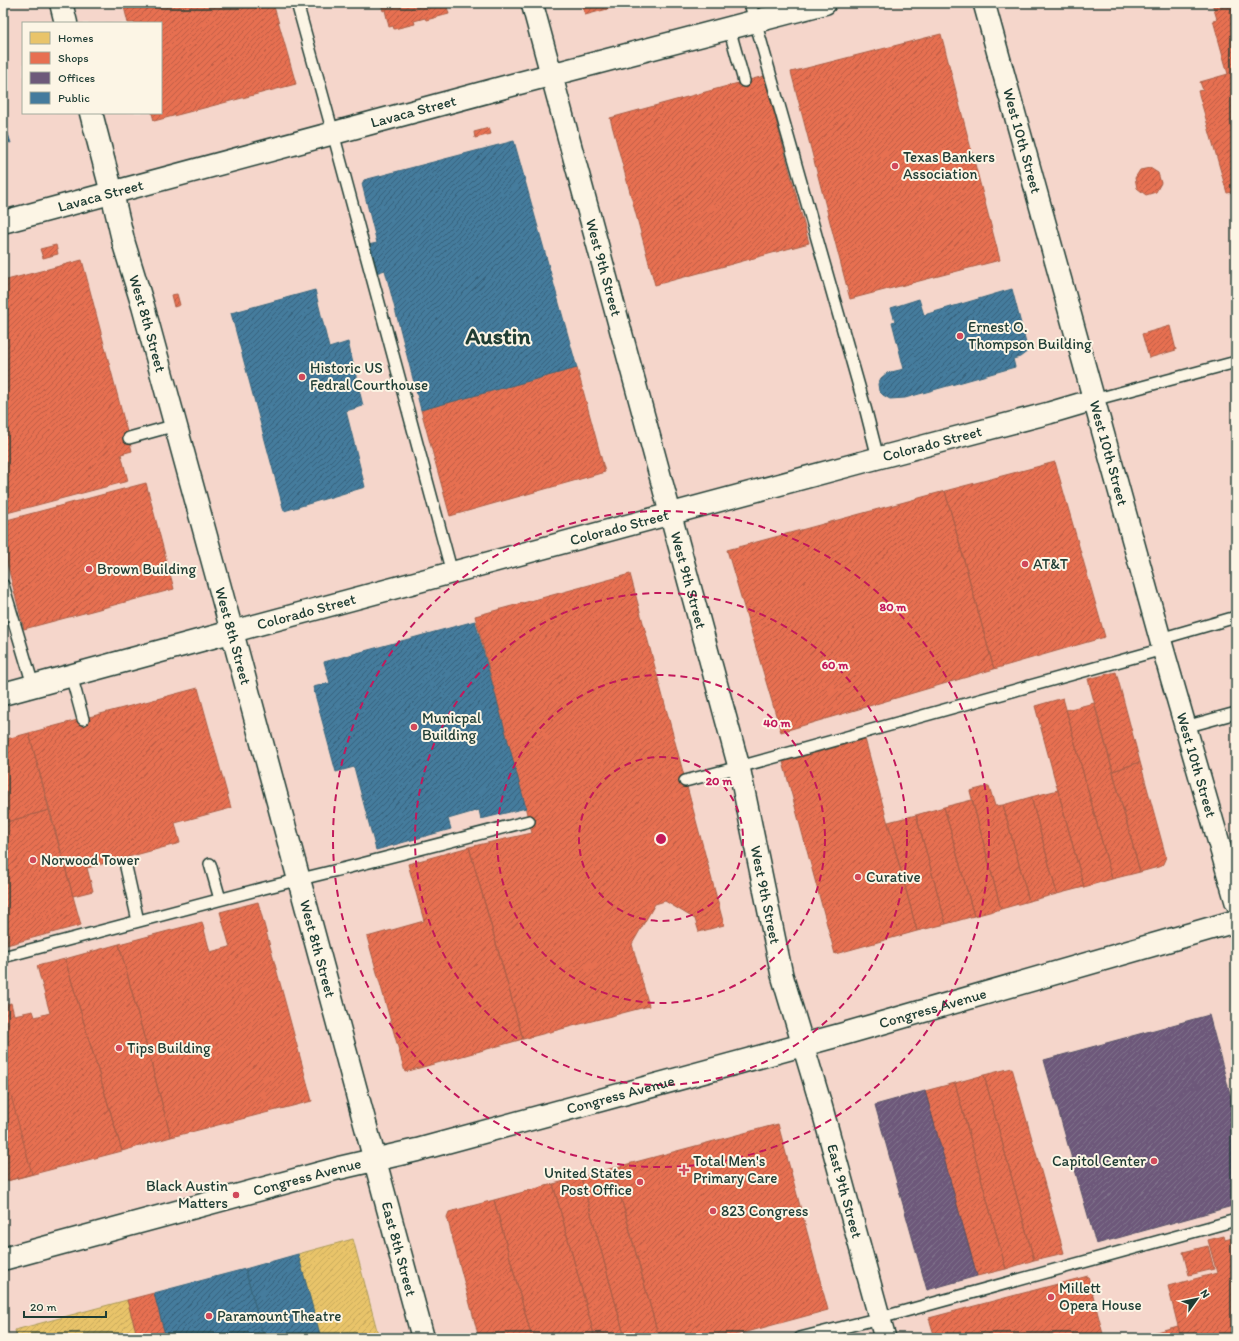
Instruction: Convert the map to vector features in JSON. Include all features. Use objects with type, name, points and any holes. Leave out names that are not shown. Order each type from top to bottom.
[{"type":"main road","points":[[61,3],[66,22]]},
{"type":"main road","name":"Lavaca Street","points":[[3,222],[728,28],[752,12],[825,3]]},
{"type":"main road","name":"West 8th Street","points":[[91,114],[124,244],[176,425],[375,1160]]},
{"type":"main road","name":"Colorado Street","points":[[3,694],[231,632]]},
{"type":"main road","name":"Congress Avenue","points":[[3,1259],[331,1170],[417,1150],[847,1033],[1236,921]]},
{"type":"main road","name":"East 8th Street","points":[[375,1160],[423,1338]]},
{"type":"street","name":"West 9th Street","points":[[532,3],[739,767],[782,974],[803,1044]]},
{"type":"street","name":"West 10th Street","points":[[984,3],[1161,644],[1236,902]]},
{"type":"street","name":"Colorado Street","points":[[231,632],[1050,413],[1093,400]]},
{"type":"street","name":"East 9th Street","points":[[803,1044],[885,1338]]},
{"type":"lane","points":[[297,3],[452,573]]},
{"type":"lane","points":[[752,12],[864,404],[878,458]]},
{"type":"lane","points":[[728,28],[744,81]]},
{"type":"lane","name":"Colorado Street","points":[[1093,400],[1236,362]]},
{"type":"lane","points":[[129,438],[176,425]]},
{"type":"lane","points":[[3,585],[33,685]]},
{"type":"lane","points":[[685,781],[739,767],[1161,644],[1236,617]]},
{"type":"lane","points":[[71,675],[83,719]]},
{"type":"lane","points":[[1186,727],[1236,713]]},
{"type":"lane","points":[[3,957],[220,899],[529,821]]},
{"type":"lane","points":[[210,864],[220,899]]},
{"type":"lane","points":[[126,867],[138,921]]},
{"type":"lane","points":[[800,1338],[880,1318],[1236,1220]]},
{"type":"shaded area","points":[[3,3],[1236,3],[1236,1338],[3,1338]]},
{"type":"building: Homes","points":[[353,1239],[379,1338],[321,1338],[298,1254]]},
{"type":"building: Homes","points":[[127,1300],[138,1338],[17,1338],[15,1330]]},
{"type":"building: Shops","points":[[123,3],[273,3],[296,84],[154,121],[152,114],[162,114],[162,22],[128,22]]},
{"type":"building: Shops","points":[[381,3],[446,3],[449,14],[426,20],[425,18],[414,21],[415,24],[394,29],[393,26],[389,27],[385,10],[383,11]]},
{"type":"building: Shops","points":[[582,3],[630,3],[585,15]]},
{"type":"building: Shops","points":[[1212,3],[1236,3],[1236,197],[1233,192],[1227,193],[1198,91],[1203,90],[1200,82],[1228,74],[1213,20],[1217,19]]},
{"type":"building: Shops","name":"Texas Bankers Association","points":[[941,34],[1000,260],[850,299],[791,72]]},
{"type":"building: Shops","points":[[764,76],[809,243],[655,285],[610,118]]},
{"type":"building: Shops","points":[[489,128],[491,134],[475,138],[474,132]]},
{"type":"building: Shops","points":[[1150,168],[1158,173],[1161,183],[1156,192],[1146,195],[1137,188],[1135,178],[1140,170]]},
{"type":"building: Shops","points":[[56,245],[58,254],[43,258],[40,249]]},
{"type":"building: Shops","points":[[82,260],[132,451],[121,454],[128,481],[3,514],[3,281]]},
{"type":"building: Shops","points":[[177,294],[180,305],[174,307],[171,295]]},
{"type":"building: Shops","points":[[1170,326],[1176,350],[1149,358],[1142,334]]},
{"type":"building: Shops","points":[[577,368],[605,472],[450,516],[421,410]]},
{"type":"building: Shops","name":"AT&T","points":[[1055,462],[1105,637],[994,669],[945,491]]},
{"type":"building: Shops","name":"Brown Building","points":[[146,483],[174,589],[24,629],[3,548],[3,521]]},
{"type":"building: Shops","points":[[945,491],[994,669],[781,732],[727,550]]},
{"type":"building: Shops","points":[[630,574],[724,925],[699,932],[695,919],[665,901],[655,904],[632,944],[649,1006],[523,1039],[469,847],[532,833],[475,616]]},
{"type":"building: Shops","points":[[1116,672],[1140,762],[1113,771],[1088,679]]},
{"type":"building: Shops","points":[[198,688],[231,808],[175,823],[180,843],[87,868],[93,891],[73,896],[29,733]]},
{"type":"building: Shops","points":[[1063,698],[1112,879],[1084,887],[1035,706]]},
{"type":"building: Shops","points":[[1094,703],[1140,872],[1112,879],[1066,710]]},
{"type":"building: Shops","points":[[29,733],[49,810],[3,823],[3,740]]},
{"type":"building: Shops","name":"Curative","points":[[865,739],[917,931],[835,954],[783,762]]},
{"type":"building: Shops","points":[[1140,762],[1166,857],[1162,866],[1140,872],[1113,771]]},
{"type":"building: Shops","points":[[989,786],[995,806],[1003,805],[1029,901],[1001,909],[970,791]]},
{"type":"building: Shops","points":[[1058,790],[1084,887],[1057,894],[1031,797]]},
{"type":"building: Shops","points":[[1031,797],[1057,894],[1029,901],[1003,805]]},
{"type":"building: Shops","points":[[972,800],[1001,909],[974,916],[944,807]]},
{"type":"building: Shops","points":[[944,807],[974,916],[946,924],[916,815]]},
{"type":"building: Shops","name":"Norwood Tower","points":[[49,810],[81,925],[3,946],[3,823]]},
{"type":"building: Shops","points":[[916,815],[946,924],[917,931],[888,822]]},
{"type":"building: Shops","points":[[469,847],[523,1039],[405,1072],[367,937],[424,921],[408,864]]},
{"type":"building: Shops","points":[[258,902],[312,1101],[171,1137],[119,944],[202,922],[210,952],[230,947],[220,912]]},
{"type":"building: Shops","name":"Tips Building","points":[[119,944],[171,1137],[122,1151],[65,959]]},
{"type":"building: Shops","points":[[65,959],[122,1151],[3,1182],[3,1005],[11,1003],[14,1015],[33,1011],[35,1017],[50,1013],[37,966]]},
{"type":"building: Shops","points":[[3,1066],[32,1174],[3,1182]]},
{"type":"building: Shops","points":[[1012,1068],[1064,1253],[1034,1260],[984,1075]]},
{"type":"building: Shops","points":[[984,1075],[1034,1260],[1006,1269],[955,1083]]},
{"type":"building: Shops","points":[[955,1083],[1006,1269],[977,1276],[925,1091]]},
{"type":"building: Shops","name":"823 Congress","points":[[778,1124],[828,1310],[725,1338],[659,1338],[613,1168]]},
{"type":"building: Shops","points":[[613,1168],[659,1338],[625,1338],[581,1177]]},
{"type":"building: Shops","points":[[581,1177],[625,1338],[595,1338],[553,1184]]},
{"type":"building: Shops","points":[[553,1184],[595,1338],[532,1338],[494,1200]]},
{"type":"building: Shops","points":[[494,1200],[532,1338],[479,1338],[447,1217],[449,1212]]},
{"type":"building: Shops","points":[[1224,1236],[1225,1240],[1236,1237],[1236,1338],[1181,1338],[1168,1286],[1217,1273],[1208,1240]]},
{"type":"building: Shops","points":[[1208,1246],[1214,1269],[1189,1275],[1183,1252]]},
{"type":"building: Shops","name":"Millett Opera House","points":[[1088,1276],[1104,1338],[935,1338],[929,1318]]},
{"type":"building: Shops","points":[[154,1293],[166,1338],[138,1338],[127,1300]]},
{"type":"building: Shops","points":[[1178,1326],[1181,1338],[1134,1338]]},
{"type":"building: Offices","name":"Capitol Center","points":[[1209,1015],[1236,1116],[1236,1205],[1096,1244],[1044,1060]]},
{"type":"building: Offices","points":[[925,1091],[977,1276],[927,1290],[875,1105]]},
{"type":"building: Public","points":[[3,119],[11,143],[3,141]]},
{"type":"building: Public","points":[[514,141],[577,368],[421,410],[385,270],[376,273],[368,245],[377,243],[362,184],[364,180]]},
{"type":"building: Public","name":"Ernest O. Thompson Building","points":[[1012,289],[1028,351],[1020,357],[1013,359],[1015,367],[905,398],[890,399],[879,391],[878,384],[881,378],[887,373],[904,369],[892,322],[895,321],[891,308],[919,299],[924,315]]},
{"type":"building: Public","name":"Historic US Fedral Courthouse","points":[[315,290],[329,348],[348,342],[363,406],[346,411],[365,487],[284,511],[231,313]]},
{"type":"building: Public","name":"Municpal Building","points":[[475,621],[526,808],[481,819],[479,810],[448,819],[451,829],[376,850],[354,767],[336,772],[313,687],[330,683],[324,662]]},
{"type":"building: Public","points":[[298,1254],[321,1338],[264,1338],[245,1269]]},
{"type":"building: Public","name":"Paramount Theatre","points":[[245,1269],[264,1338],[166,1338],[154,1293]]},
{"type":"place","name":"Texas Bankers Association","points":[[895,166]]},
{"type":"place","name":"Ernest O. Thompson Building","points":[[960,336]]},
{"type":"place","name":"Historic US Fedral Courthouse","points":[[302,377]]},
{"type":"place","name":"AT&T","points":[[1025,564]]},
{"type":"place","name":"Brown Building","points":[[89,569]]},
{"type":"place","name":"Municpal Building","points":[[414,727]]},
{"type":"place","name":"Norwood Tower","points":[[33,860]]},
{"type":"place","name":"Curative","points":[[858,877]]},
{"type":"place","name":"Tips Building","points":[[119,1048]]},
{"type":"place","name":"Capitol Center","points":[[1154,1161]]},
{"type":"place","name":"Total Men's Primary Care","points":[[684,1170]]},
{"type":"place","name":"United States Post Office","points":[[640,1182]]},
{"type":"place","name":"Black Austin Matters","points":[[236,1195]]},
{"type":"place","name":"823 Congress","points":[[713,1211]]},
{"type":"place","name":"Millett Opera House","points":[[1051,1297]]},
{"type":"place","name":"Paramount Theatre","points":[[209,1316]]},
{"type":"district","name":"Austin","points":[[498,336]]}]
